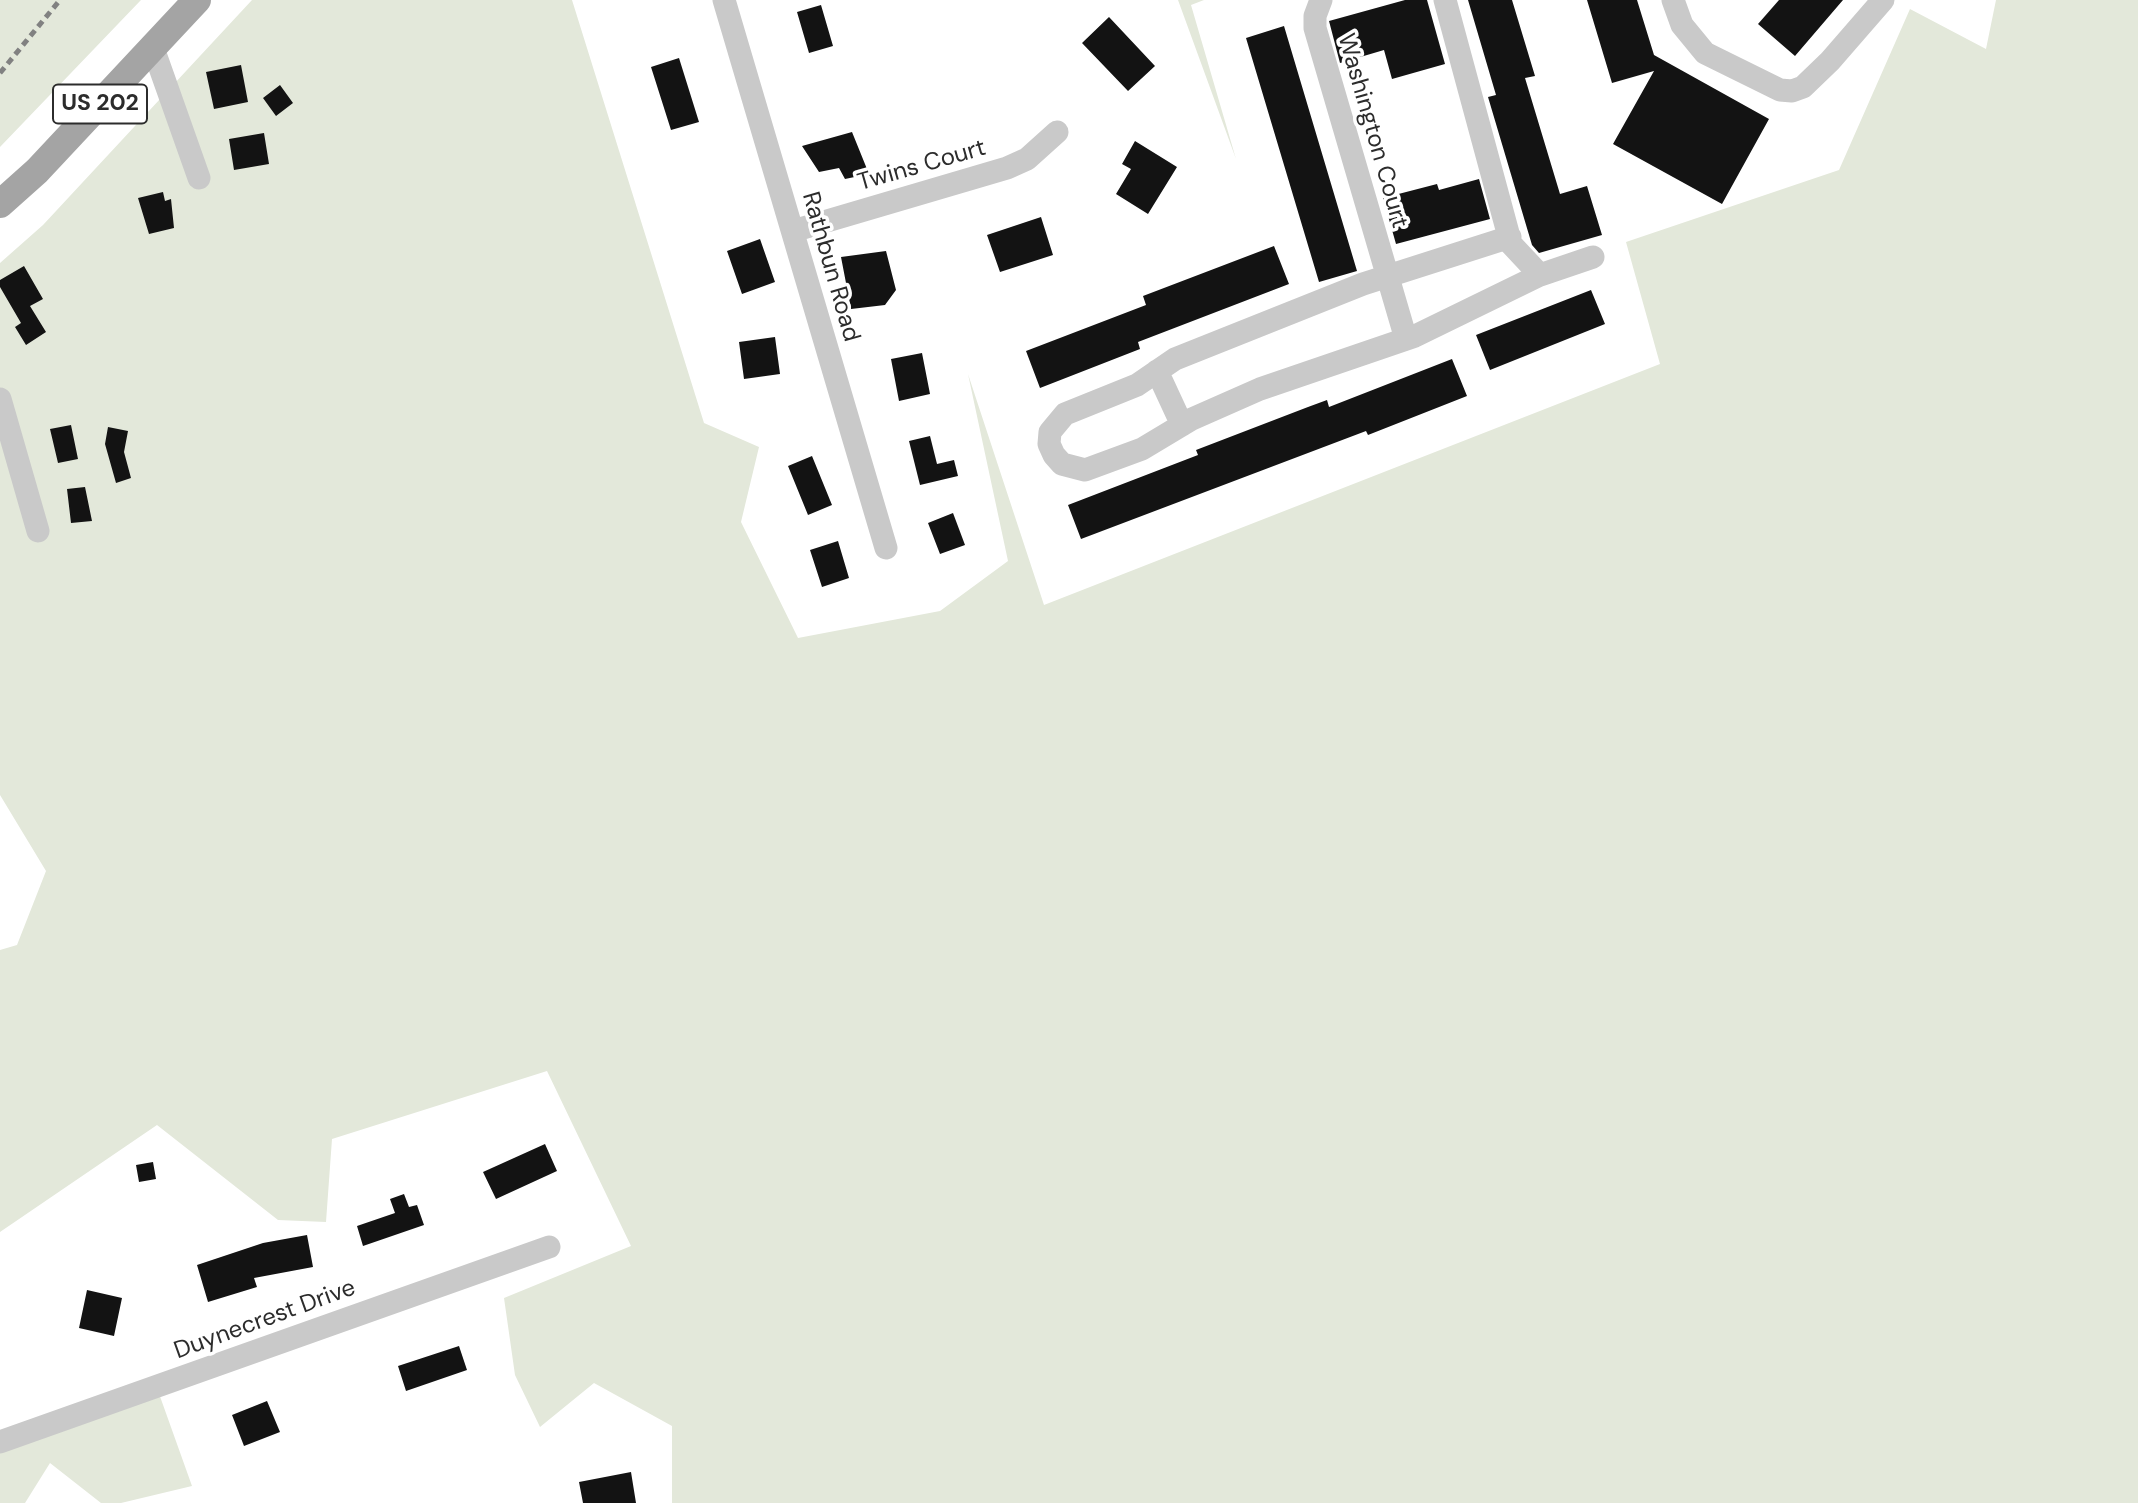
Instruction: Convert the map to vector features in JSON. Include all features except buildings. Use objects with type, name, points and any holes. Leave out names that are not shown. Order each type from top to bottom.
[{"type":"main road","name":"US 202","points":[[0,204],[37,172],[197,0]]},
{"type":"street","name":"Rathbun Road","points":[[724,0],[886,548]]},
{"type":"street","name":"Washington Court","points":[[1321,0],[1315,16],[1315,29],[1406,339]]},
{"type":"street","points":[[1445,0],[1511,244],[1540,275]]},
{"type":"street","points":[[1673,0],[1682,25],[1705,53],[1780,90],[1792,91],[1803,87],[1830,61],[1883,0]]},
{"type":"street","points":[[153,48],[200,178]]},
{"type":"street","name":"Twins Court","points":[[793,231],[1007,168],[1027,159],[1057,132]]},
{"type":"street","points":[[1510,237],[1387,277],[1205,346],[1136,385],[1065,414],[1050,432],[1049,444],[1054,455],[1062,464],[1085,470],[1142,449],[1182,425],[1259,389],[1406,339],[1540,275],[1593,257]]},
{"type":"street","points":[[1157,371],[1182,425]]},
{"type":"street","points":[[0,399],[38,531]]},
{"type":"street","name":"Duynecrest Drive","points":[[0,1442],[549,1247]]},
{"type":"shaded area","points":[[0,0],[141,0],[0,147]]},
{"type":"shaded area","points":[[252,0],[572,0],[704,423],[759,447],[741,522],[798,638],[940,611],[1008,561],[968,374],[1044,605],[1660,364],[1626,242],[1839,170],[1910,9],[1986,49],[1996,0],[2138,0],[2138,1503],[672,1503],[672,1426],[594,1383],[540,1427],[515,1375],[504,1298],[631,1246],[547,1071],[332,1139],[326,1222],[278,1220],[157,1125],[0,1232],[0,950],[17,945],[46,871],[0,795],[0,263],[43,225]]},
{"type":"shaded area","points":[[1178,0],[1204,0],[1191,5],[1236,159]]},
{"type":"shaded area","points":[[157,1388],[192,1486],[121,1503],[101,1503],[50,1463],[25,1503],[0,1503],[0,1444]]},
{"type":"railway","points":[[0,73],[60,0]]}]
